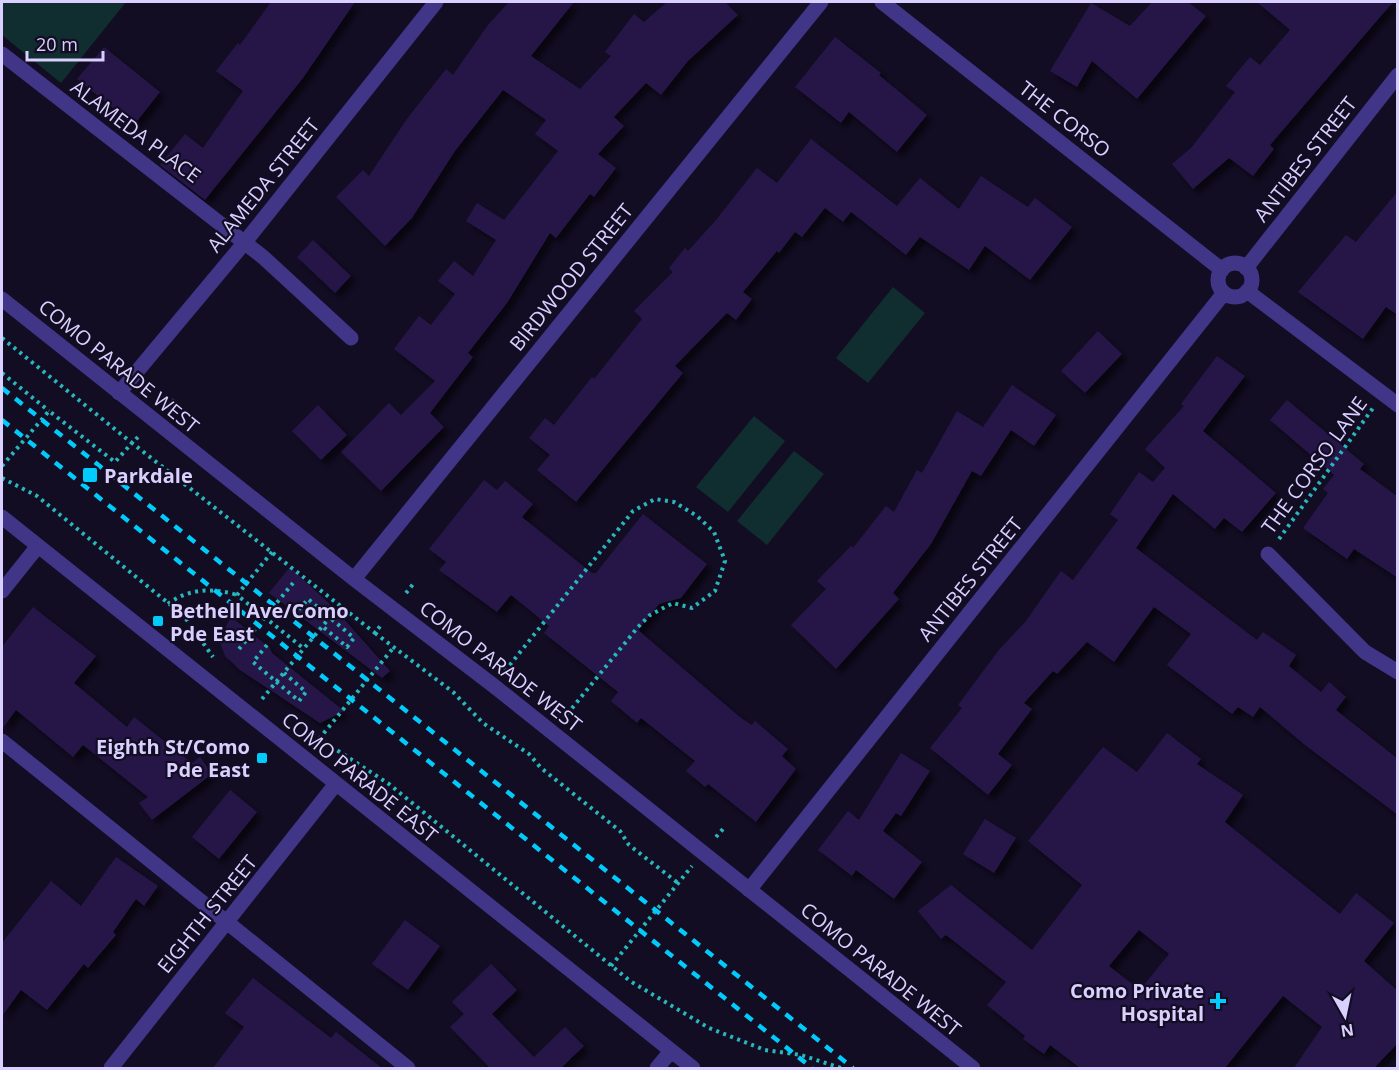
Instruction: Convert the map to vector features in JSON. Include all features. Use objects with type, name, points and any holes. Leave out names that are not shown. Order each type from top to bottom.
[{"type":"street","name":"ALAMEDA STREET","points":[[118,393],[245,242],[436,2]]},
{"type":"street","name":"BIRDWOOD STREET","points":[[354,579],[821,2]]},
{"type":"street","name":"THE CORSO","points":[[882,2],[1222,270]]},
{"type":"street","name":"ALAMEDA PLACE","points":[[2,54],[245,242],[351,338]]},
{"type":"street","name":"ANTIBES STREET","points":[[1246,268],[1398,75]]},
{"type":"street","points":[[1236,264],[1246,268],[1251,277],[1247,291],[1239,297],[1224,293],[1218,285],[1222,270],[1236,264]]},
{"type":"street","points":[[1247,291],[1398,405]]},
{"type":"street","name":"ANTIBES STREET","points":[[749,890],[1224,293]]},
{"type":"street","name":"COMO PARADE WEST","points":[[2,299],[354,579],[494,686],[973,1068]]},
{"type":"street","name":"COMO PARADE EAST","points":[[2,517],[693,1068]]},
{"type":"street","points":[[2,591],[38,546]]},
{"type":"street","points":[[1268,554],[1365,652],[1398,672]]},
{"type":"street","points":[[2,741],[225,924],[408,1068]]},
{"type":"street","name":"EIGHTH STREET","points":[[111,1068],[336,785]]},
{"type":"street","points":[[657,1068],[671,1051]]},
{"type":"path","points":[[2,338],[132,443],[453,692],[472,714],[500,736],[510,739],[541,768],[620,831],[629,845],[678,883]]},
{"type":"path","points":[[2,373],[115,462],[176,399]]},
{"type":"path","name":"THE CORSO LANE","points":[[1268,554],[1383,394]]},
{"type":"path","points":[[2,466],[49,411]]},
{"type":"path","points":[[2,478],[37,496],[184,616],[214,658]]},
{"type":"path","points":[[494,686],[633,510],[655,499],[674,502],[697,516],[714,532],[725,561],[715,591],[692,608],[673,603],[650,615],[552,733]]},
{"type":"path","points":[[237,595],[272,552]]},
{"type":"path","points":[[251,632],[239,649],[293,583],[277,602]]},
{"type":"path","points":[[375,633],[414,584]]},
{"type":"path","points":[[168,604],[173,600],[204,590],[237,595],[303,648]]},
{"type":"path","points":[[294,615],[308,599],[354,638],[347,646],[322,626]]},
{"type":"path","points":[[262,700],[340,605]]},
{"type":"path","points":[[267,645],[253,662],[299,700],[306,692],[284,673]]},
{"type":"path","points":[[319,740],[394,647]]},
{"type":"path","points":[[255,695],[271,706]]},
{"type":"path","points":[[300,726],[389,784],[630,981],[709,1028],[765,1050],[801,1055],[841,1068]]},
{"type":"path","points":[[611,966],[723,829]]},
{"type":"green space","points":[[2,2],[126,2],[61,83],[2,35]]},
{"type":"green space","points":[[893,287],[925,313],[868,383],[836,358]]},
{"type":"green space","points":[[754,416],[785,441],[728,512],[696,487]]},
{"type":"green space","points":[[794,451],[824,474],[767,545],[737,521]]},
{"type":"building","points":[[271,2],[355,2],[303,78],[205,200],[160,165],[185,134],[203,148],[243,91],[216,71],[238,43],[240,45]]},
{"type":"building","points":[[509,2],[574,2],[531,56],[580,89],[611,56],[605,52],[634,14],[644,22],[667,2],[725,2],[738,15],[688,61],[661,95],[646,83],[614,117],[624,126],[598,154],[616,168],[594,197],[590,194],[556,238],[550,233],[507,303],[468,353],[473,357],[430,413],[444,427],[381,491],[341,452],[389,403],[401,415],[435,381],[394,349],[419,316],[431,325],[455,294],[438,281],[454,261],[473,276],[496,240],[466,221],[477,203],[504,220],[558,151],[535,134],[546,120],[503,90],[455,151],[412,218],[385,246],[336,197],[363,170],[369,176],[407,119],[446,69],[453,75],[488,25]]},
{"type":"building","points":[[1152,2],[1188,2],[1206,16],[1137,99],[1092,61],[1077,87],[1050,71],[1091,3],[1130,26]]},
{"type":"building","points":[[1257,2],[1393,2],[1270,145],[1274,149],[1253,176],[1229,158],[1193,189],[1172,164],[1191,148],[1235,92],[1226,86],[1250,57],[1260,65],[1290,30]]},
{"type":"building","points":[[835,37],[881,73],[879,75],[927,115],[897,152],[849,112],[841,123],[795,87]]},
{"type":"building","points":[[104,47],[160,92],[134,125],[77,79]]},
{"type":"building","points":[[811,139],[897,206],[920,178],[959,209],[981,176],[1028,207],[1035,198],[1072,227],[1030,280],[985,246],[969,270],[920,237],[906,255],[851,212],[843,222],[825,208],[802,237],[795,232],[743,292],[752,299],[736,320],[727,313],[675,366],[683,373],[576,502],[537,470],[550,455],[529,438],[545,418],[554,425],[592,377],[594,379],[642,319],[634,311],[673,272],[669,268],[685,248],[688,251],[716,220],[757,168],[777,183]]},
{"type":"building","points":[[1398,191],[1398,315],[1386,307],[1363,339],[1298,292],[1346,235],[1356,242]]},
{"type":"building","points":[[313,240],[351,276],[335,293],[297,257]]},
{"type":"building","points":[[1098,331],[1122,354],[1085,393],[1061,371]]},
{"type":"building","points":[[1217,356],[1245,376],[1203,431],[1276,493],[1242,532],[1224,518],[1215,529],[1173,494],[1136,548],[1257,640],[1263,632],[1296,655],[1289,666],[1321,692],[1329,682],[1346,697],[1336,710],[1398,759],[1398,815],[1305,745],[1260,707],[1253,717],[1238,707],[1232,714],[1167,665],[1191,634],[1154,607],[1114,662],[1087,642],[1057,674],[1053,671],[1024,703],[1032,709],[998,754],[1012,765],[988,795],[930,748],[962,708],[958,705],[999,650],[1026,621],[1061,571],[1073,580],[1118,520],[1110,514],[1139,472],[1153,482],[1165,468],[1145,449],[1184,406],[1181,404]]},
{"type":"building","points":[[1012,385],[1056,415],[1034,446],[1011,430],[981,476],[972,471],[931,544],[893,593],[899,599],[836,669],[791,625],[826,589],[817,581],[851,546],[853,548],[886,506],[894,512],[917,470],[922,473],[957,411],[983,427]]},
{"type":"building","points":[[1287,400],[1364,464],[1360,469],[1398,497],[1398,578],[1354,549],[1347,559],[1303,528],[1328,493],[1323,489],[1334,475],[1270,420]]},
{"type":"building","points":[[318,405],[347,435],[321,460],[292,431]]},
{"type":"building","points":[[484,480],[497,490],[505,481],[533,504],[522,517],[592,573],[596,573],[643,514],[707,564],[681,598],[659,604],[638,630],[741,718],[752,725],[755,721],[788,749],[782,756],[796,769],[756,822],[708,784],[705,787],[686,771],[695,761],[641,718],[637,723],[611,701],[618,692],[544,633],[549,626],[511,595],[497,612],[439,570],[446,562],[429,549]]},
{"type":"building","points":[[290,567],[335,609],[390,671],[382,678],[269,593]]},
{"type":"building","points":[[33,607],[96,656],[74,683],[127,727],[134,717],[192,763],[200,757],[212,774],[152,820],[139,803],[148,797],[83,745],[73,757],[16,710],[2,729],[2,647]]},
{"type":"building","points":[[231,617],[344,711],[320,723],[240,670],[225,656],[219,640]]},
{"type":"building","points":[[1167,733],[1201,759],[1197,764],[1243,795],[1225,822],[1340,914],[1356,893],[1394,923],[1364,961],[1398,991],[1398,1043],[1374,1068],[1294,1068],[1322,1027],[1283,996],[1225,1068],[1080,1068],[1050,1045],[1044,1054],[1023,1039],[1025,1036],[987,1005],[1006,982],[946,935],[941,939],[918,911],[951,885],[1032,950],[1082,885],[1028,841],[1103,747],[1137,772]],"holes":[[[1139,930],[1169,954],[1140,990],[1109,966]]]},
{"type":"building","points":[[901,753],[930,771],[901,816],[896,813],[883,831],[922,862],[894,899],[856,870],[852,876],[818,850],[848,811],[859,820]]},
{"type":"building","points":[[230,790],[257,812],[219,859],[192,837]]},
{"type":"building","points":[[985,819],[1016,838],[994,873],[963,854]]},
{"type":"building","points":[[116,857],[158,886],[144,906],[136,899],[113,932],[116,935],[88,968],[84,964],[47,1010],[21,990],[2,1016],[2,943],[51,881],[81,906]]},
{"type":"building","points":[[405,920],[440,946],[408,990],[372,964]]},
{"type":"building","points":[[491,964],[517,990],[492,1014],[534,1057],[565,1027],[584,1046],[561,1068],[490,1068],[450,1027],[464,1014],[452,1002]]},
{"type":"building","points":[[253,978],[331,1038],[336,1032],[382,1068],[213,1068],[244,1027],[225,1013]]},
{"type":"railway","points":[[2,388],[853,1068]]},
{"type":"railway","points":[[2,420],[812,1068]]},
{"type":"place","name":"Parkdale","points":[[90,475]]},
{"type":"place","name":"Bethell Ave/Como Pde East","points":[[158,621]]},
{"type":"place","name":"Eighth St/Como Pde East","points":[[262,758]]},
{"type":"place","name":"Como Private Hospital","points":[[1218,1001]]}]
